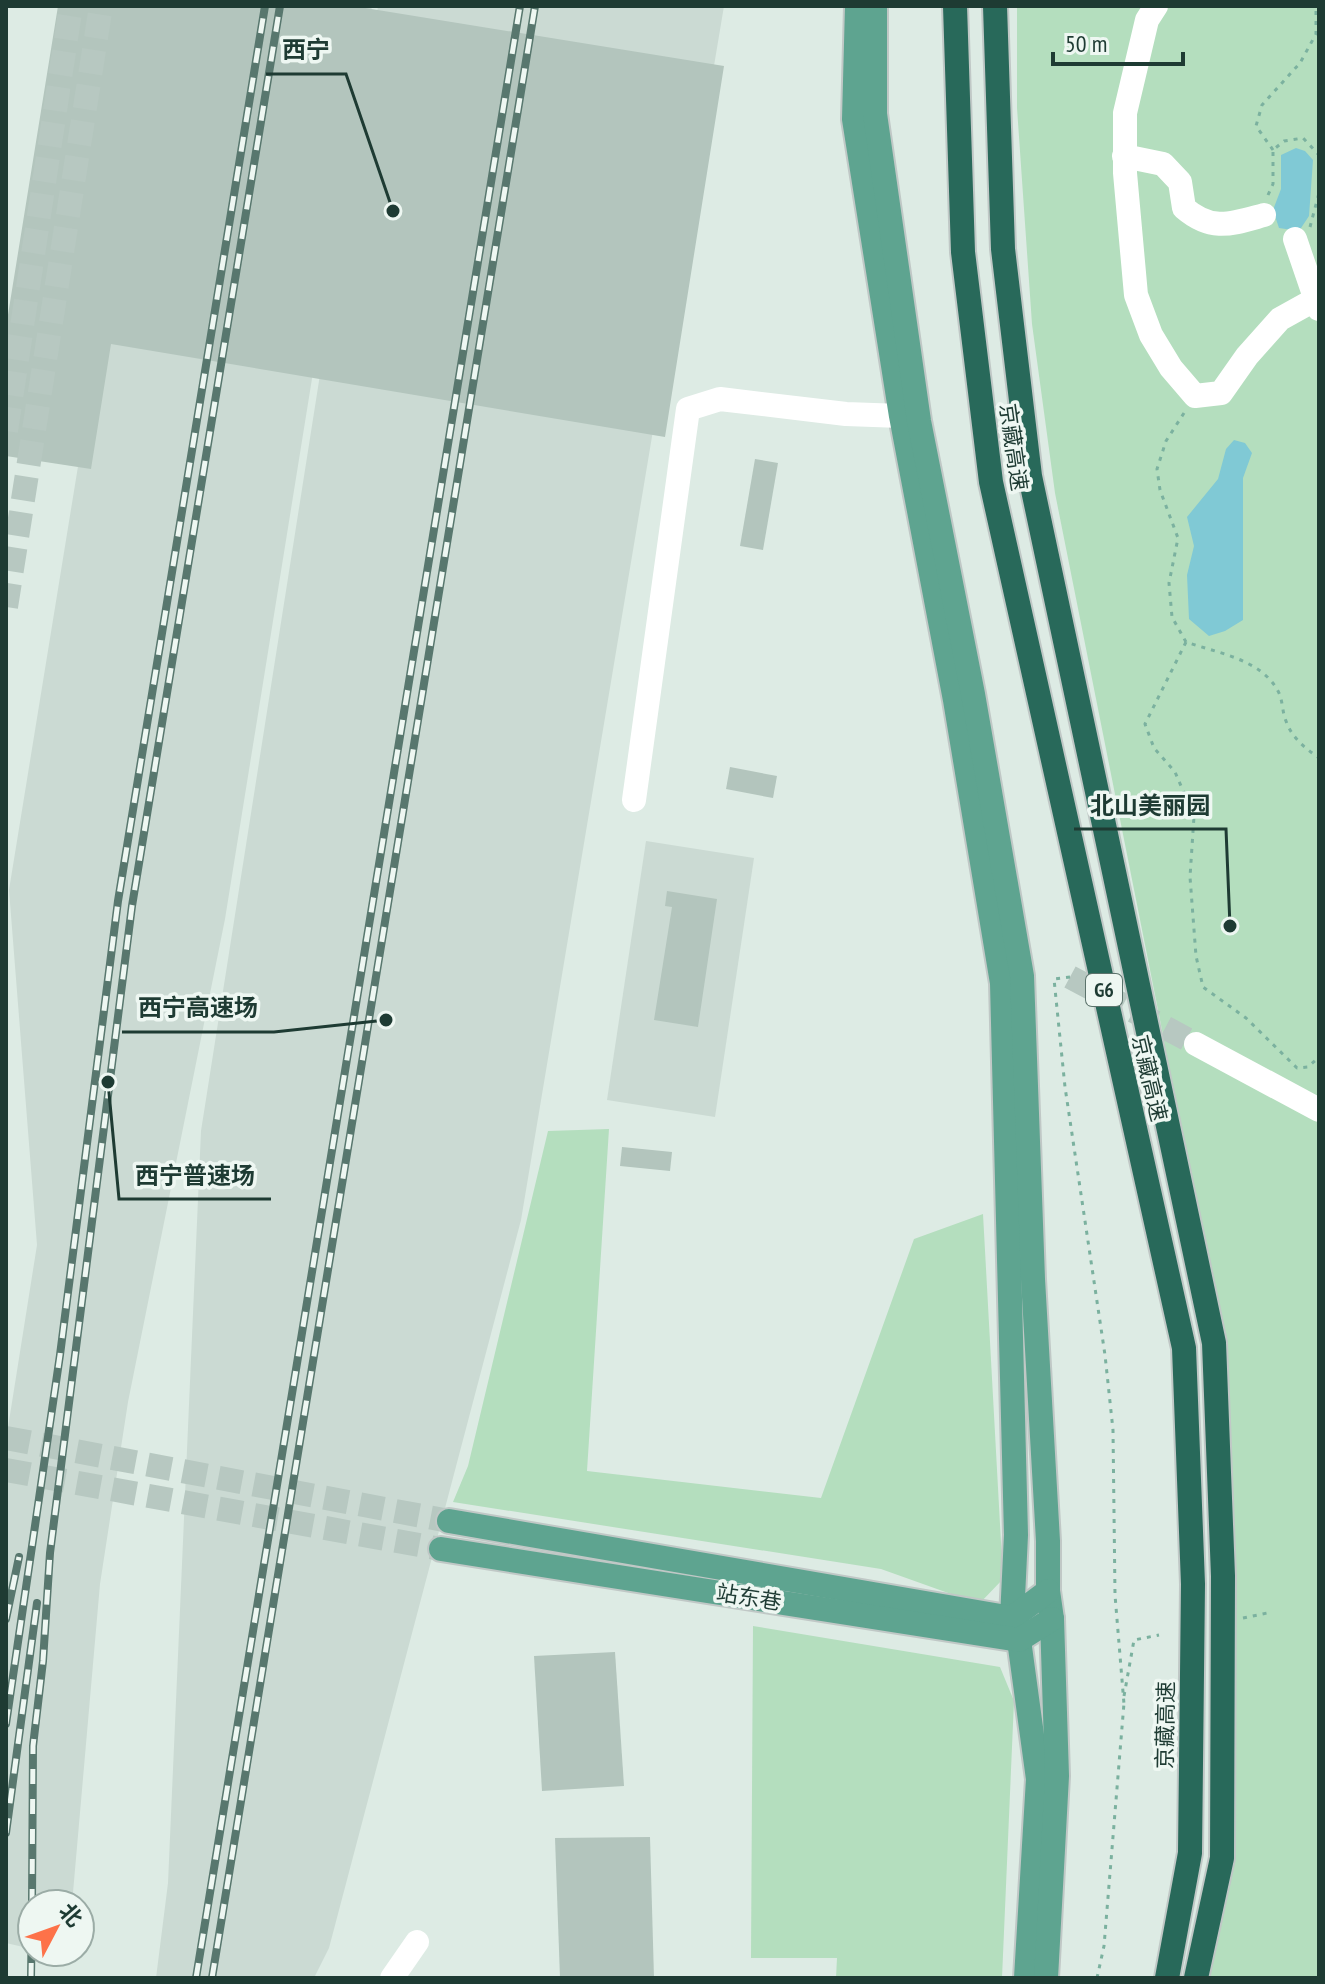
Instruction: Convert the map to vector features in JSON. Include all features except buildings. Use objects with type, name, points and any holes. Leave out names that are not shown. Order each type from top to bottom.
[{"type":"highway","name":"京藏高速","points":[[955,6],[963,252],[991,482],[1184,1348],[1193,1584],[1190,1853],[1167,1978]]},
{"type":"highway","name":"京藏高速","points":[[995,6],[1003,249],[1030,476],[1214,1343],[1223,1576],[1222,1858],[1196,1978]]},
{"type":"main road","points":[[857,6],[854,119],[901,416],[955,700],[1002,983],[1016,1629],[1038,1779],[1026,1978]]},
{"type":"main road","points":[[875,6],[875,114],[919,421],[973,694],[1022,976],[1057,1776],[1046,1978]]},
{"type":"main road","name":"站东巷","points":[[449,1521],[1016,1629]]},
{"type":"main road","name":"站东巷","points":[[441,1549],[1016,1629]]},
{"type":"main road","points":[[1016,1629],[1048,1591]]},
{"type":"main road","points":[[1016,1629],[1052,1619]]},
{"type":"street","points":[[1156,6],[1147,20],[1125,113],[1124,156],[1136,295],[1151,335],[1171,368],[1195,396],[1221,393],[1247,356],[1280,319],[1317,304],[1295,239]]},
{"type":"street","points":[[1124,156],[1163,164],[1180,182],[1184,208],[1209,225],[1235,223],[1264,215]]},
{"type":"street","points":[[634,800],[688,409],[720,399],[846,414],[901,416]]},
{"type":"street","points":[[1196,1044],[1319,1110]]},
{"type":"street","points":[[392,1978],[417,1942]]},
{"type":"path","points":[[1264,215],[1273,184],[1273,150],[1256,126],[1262,105],[1300,63],[1316,34],[1316,6]]},
{"type":"path","points":[[1273,150],[1284,141],[1303,138],[1319,155],[1319,180]]},
{"type":"path","points":[[1295,239],[1302,238],[1313,224],[1319,193]]},
{"type":"path","points":[[1195,396],[1166,441],[1157,469],[1160,490],[1178,538],[1169,583],[1172,617],[1186,642],[1241,660],[1264,672],[1280,692],[1286,722],[1301,746],[1319,758]]},
{"type":"path","points":[[1186,642],[1145,724],[1154,748],[1175,772],[1194,816],[1190,877],[1196,956],[1203,987],[1246,1018],[1297,1068],[1308,1067],[1319,1057]]},
{"type":"path","points":[[1070,977],[1054,979],[1065,1087],[1111,1415],[1115,1595],[1124,1704]]},
{"type":"path","points":[[1235,1619],[1272,1612]]},
{"type":"path","points":[[1097,1978],[1104,1946],[1126,1674],[1134,1640],[1159,1635]]},
{"type":"shaded area","points":[[153,6],[372,6],[225,919],[128,1402],[100,1584],[73,1888],[16,1888],[16,1945],[6,1943],[6,1440],[37,1245],[9,890]]},
{"type":"shaded area","points":[[378,6],[724,6],[521,1220],[329,1948],[314,1978],[156,1978],[168,1883],[201,1131]]},
{"type":"shaded area","points":[[646,841],[754,858],[715,1117],[607,1100]]},
{"type":"green space","points":[[1017,6],[1319,6],[1319,1978],[1205,1978],[1223,1848],[1206,1275],[1162,1030],[1055,493],[1032,324],[1017,108]]},
{"type":"green space","points":[[609,1129],[587,1471],[821,1498],[914,1239],[983,1214],[1003,1579],[979,1604],[881,1569],[453,1502],[468,1466],[548,1131]]},
{"type":"green space","points":[[753,1626],[1000,1667],[1014,1701],[1002,1978],[836,1978],[837,1958],[751,1958]]},
{"type":"water","points":[[1296,148],[1305,151],[1313,160],[1309,216],[1299,231],[1279,228],[1273,210],[1281,189],[1281,155]]},
{"type":"water","points":[[1234,440],[1245,443],[1252,453],[1243,478],[1243,620],[1209,636],[1189,619],[1187,575],[1194,546],[1187,517],[1218,479],[1226,449]]},
{"type":"tunnel","points":[[6,431],[71,6]]},
{"type":"tunnel","points":[[6,607],[101,6]]},
{"type":"tunnel","points":[[1070,977],[1196,1044]]},
{"type":"tunnel","points":[[6,1438],[449,1521]]},
{"type":"tunnel","points":[[6,1470],[441,1549]]},
{"type":"railway","points":[[6,1724],[60,1355],[118,901],[265,6]]},
{"type":"railway","points":[[32,1888],[33,1746],[43,1661],[50,1553],[132,906],[280,6]]},
{"type":"railway","points":[[196,1978],[520,6]]},
{"type":"railway","points":[[212,1978],[535,6]]},
{"type":"railway","points":[[6,1619],[19,1557]]},
{"type":"railway","points":[[6,1833],[37,1603]]},
{"type":"railway","points":[[31,1968],[31,1978]]},
{"type":"place","name":"西宁","points":[[393,211]]},
{"type":"place","name":"北山美丽园","points":[[1230,926]]},
{"type":"place","name":"西宁高速场","points":[[386,1020]]},
{"type":"place","name":"西宁普速场","points":[[108,1082]]}]
